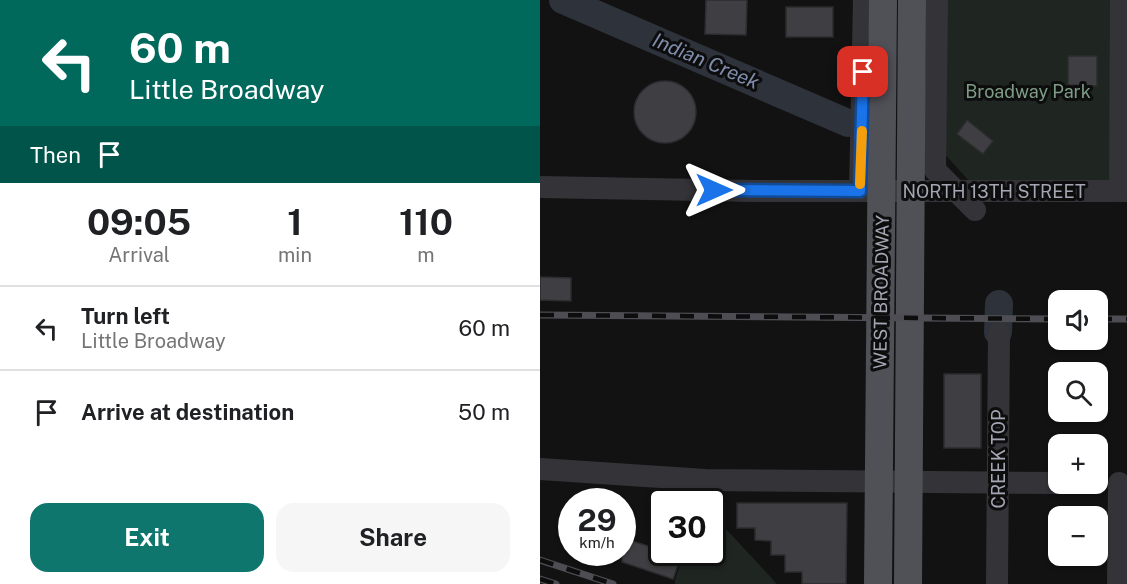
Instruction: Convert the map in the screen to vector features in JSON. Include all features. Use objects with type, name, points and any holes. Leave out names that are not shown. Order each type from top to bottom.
[{"type":"main road","name":"WEST BROADWAY","points":[[878,584],[884,0]]},
{"type":"main road","name":"WEST BROADWAY","points":[[908,584],[912,0]]},
{"type":"street","points":[[860,191],[864,0]]},
{"type":"street","points":[[937,0],[935,170],[975,210]]},
{"type":"street","points":[[1121,0],[1123,191]]},
{"type":"street","name":"NORTH 13TH STREET","points":[[540,187],[860,191],[1123,191]]},
{"type":"street","name":"CREEK TOP","points":[[997,584],[999,333]]},
{"type":"street","points":[[540,469],[705,480],[1048,483]]},
{"type":"street","points":[[1114,483],[1118,584]]},
{"type":"green space","name":"Broadway Park","points":[[943,0],[1112,0],[1111,182],[969,181],[943,152]]},
{"type":"green space","points":[[726,529],[777,584],[675,584],[680,566],[726,566]]},
{"type":"building","points":[[706,0],[747,0],[746,35],[705,34]]},
{"type":"building","points":[[786,7],[833,7],[833,37],[786,37]]},
{"type":"building","points":[[1068,56],[1097,56],[1097,86],[1068,85]]},
{"type":"building","points":[[665,81],[677,83],[687,90],[694,100],[696,112],[694,124],[687,134],[677,141],[665,143],[653,141],[643,134],[636,124],[634,112],[636,100],[643,90],[653,83]]},
{"type":"building","points":[[967,120],[993,141],[983,154],[957,134]]},
{"type":"building","points":[[540,277],[571,278],[571,301],[540,300]]},
{"type":"building","points":[[944,374],[981,374],[981,448],[944,448]]},
{"type":"building","points":[[737,503],[847,503],[846,584],[802,584],[802,572],[785,572],[785,555],[771,555],[771,541],[755,540],[755,528],[737,528]]},
{"type":"building","points":[[636,542],[648,546],[648,566],[678,566],[673,579],[634,566],[636,566]]},
{"type":"waterway","name":"Indian Creek","points":[[563,0],[848,123]]},
{"type":"waterway","name":"Indian Creek","points":[[998,332],[999,304]]},
{"type":"railway","points":[[540,315],[1048,319]]},
{"type":"railway","points":[[1108,319],[1127,319]]},
{"type":"railway","points":[[540,560],[613,584]]},
{"type":"railway","points":[[540,579],[556,584]]},
{"type":"slow traffic","points":[[860,184],[862,131]]},
{"type":"route","points":[[714,190],[860,191],[863,72]]}]
